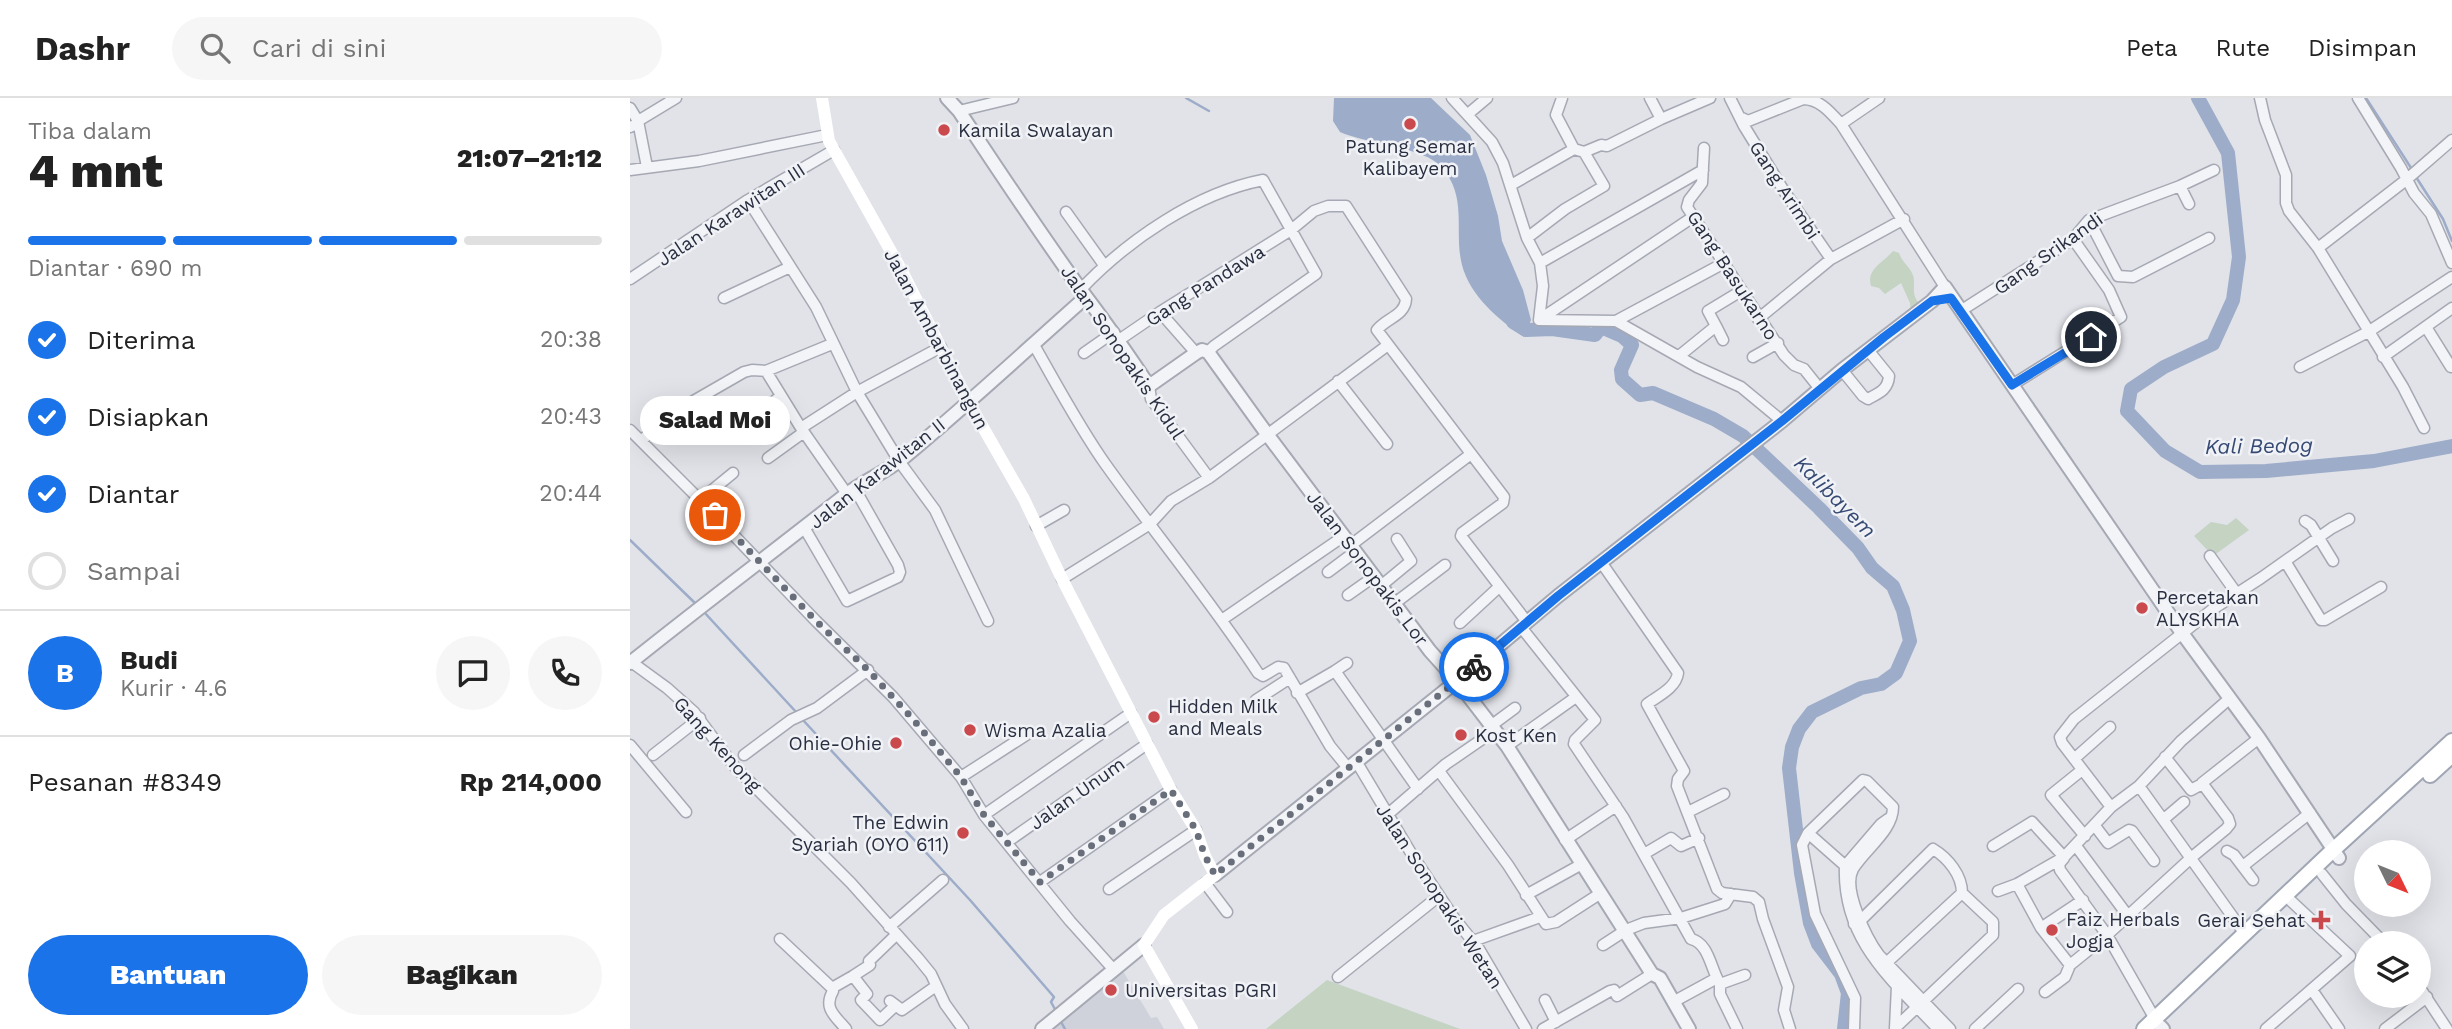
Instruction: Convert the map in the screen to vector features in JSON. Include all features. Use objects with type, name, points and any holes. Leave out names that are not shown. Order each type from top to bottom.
[{"type":"main road","name":"Jalan Ambarbinangun","points":[[822,98],[827,135],[834,150],[902,271],[968,401],[1024,499],[1147,744],[1196,830],[1210,879]]},
{"type":"main road","points":[[2156,1026],[2322,874],[2336,854],[2452,741]]},
{"type":"main road","points":[[2156,1026],[2245,934],[2452,755]]},
{"type":"main road","points":[[1192,1029],[1144,946],[1164,915],[1210,879]]},
{"type":"street","points":[[634,125],[676,98]]},
{"type":"street","name":"Jalan Sonopakis Kidul","points":[[947,98],[959,111],[1116,336],[1149,386],[1151,400],[1209,478]]},
{"type":"street","points":[[959,111],[1013,98]]},
{"type":"street","points":[[1452,98],[1492,142],[1511,185],[1527,238],[1540,263],[1543,286],[1539,320]]},
{"type":"street","points":[[1468,114],[1487,98]]},
{"type":"street","points":[[1527,238],[1564,209],[1604,186],[1556,115],[1562,98]]},
{"type":"street","points":[[1650,98],[1661,119]]},
{"type":"street","points":[[1511,185],[1579,150],[1607,146],[1710,98]]},
{"type":"street","name":"Gang Arimbi","points":[[1730,98],[1784,191],[1831,259]]},
{"type":"street","points":[[1841,124],[1879,98]]},
{"type":"street","points":[[2260,98],[2264,120],[2287,175],[2287,207],[2318,248],[2403,387],[2424,428]]},
{"type":"street","points":[[2358,98],[2431,214],[2452,262]]},
{"type":"street","points":[[1742,118],[1748,121],[1803,99],[1810,99],[1823,106],[1841,124],[1904,219],[1948,292],[2182,633],[2259,738],[2336,854]]},
{"type":"street","points":[[630,108],[647,167]]},
{"type":"street","points":[[630,170],[699,161],[827,135]]},
{"type":"street","points":[[2318,248],[2409,178],[2452,140]]},
{"type":"street","name":"Gang Basukarno","points":[[1704,148],[1702,183],[1686,204],[1758,319],[1784,355],[1794,365],[1804,369],[1820,389]]},
{"type":"street","name":"Jalan Karawitan III","points":[[631,277],[748,200],[834,150]]},
{"type":"street","points":[[1540,263],[1703,170]]},
{"type":"street","name":"Gang Srikandi","points":[[1962,310],[2073,239],[2089,220],[2180,186],[2214,170]]},
{"type":"street","points":[[1084,293],[1104,265],[1190,205],[1260,180],[1266,182],[1316,271],[1313,276],[1214,346],[1149,386]]},
{"type":"street","points":[[2180,186],[2189,204]]},
{"type":"street","points":[[748,200],[816,307],[857,392],[940,519],[988,621]]},
{"type":"street","name":"Gang Pandawa","points":[[1084,353],[1160,312],[1291,230],[1318,208],[1332,205],[1346,206],[1406,299],[1402,311],[1378,327],[1388,345]]},
{"type":"street","points":[[1066,212],[1104,265]]},
{"type":"street","points":[[1539,320],[1693,217]]},
{"type":"street","points":[[1758,319],[1831,259],[1904,219]]},
{"type":"street","points":[[2089,220],[2118,276],[2125,278],[2133,277],[2209,238]]},
{"type":"street","points":[[2012,385],[2121,317],[2109,290],[2073,239]]},
{"type":"street","points":[[1616,321],[1724,262]]},
{"type":"street","points":[[724,298],[790,267]]},
{"type":"street","points":[[2300,367],[2368,332],[2452,277]]},
{"type":"street","points":[[1723,340],[1707,311],[1741,291]]},
{"type":"street","points":[[1227,912],[1210,879],[1842,370],[1932,301],[1948,292]]},
{"type":"street","name":"Jalan Karawitan II","points":[[630,662],[851,491],[900,461],[1034,345],[1084,293]]},
{"type":"street","points":[[2383,357],[2452,308]]},
{"type":"street","points":[[1160,312],[1202,353]]},
{"type":"street","points":[[1539,320],[1616,321],[1697,367],[1741,387],[1782,421]]},
{"type":"street","points":[[1679,356],[1716,326]]},
{"type":"street","points":[[2426,327],[2451,367]]},
{"type":"street","points":[[832,344],[766,371],[744,372],[634,435],[701,500],[816,621],[868,670],[961,777],[984,815],[1070,921],[1114,970]]},
{"type":"street","points":[[1754,356],[1778,344]]},
{"type":"street","points":[[1034,345],[1086,436],[1223,620],[1260,675],[1282,666],[1290,678],[1256,700]]},
{"type":"street","points":[[1062,579],[1150,524],[1171,501],[1209,478],[1388,345],[1505,499],[1461,536],[1595,720],[1574,744],[1616,806],[1681,918],[1690,939],[1697,940],[1704,948],[1718,981],[1720,993],[1737,1029]]},
{"type":"street","points":[[768,458],[802,430],[857,392],[941,347]]},
{"type":"street","points":[[1842,370],[1863,397],[1868,399],[1881,392],[1886,387],[1889,376],[1868,350]]},
{"type":"street","name":"Jalan Sonopakis Lor","points":[[1202,353],[1507,746],[1652,974],[1660,978],[1689,1029]]},
{"type":"street","points":[[766,371],[802,430],[851,491],[891,552],[900,575],[850,601],[845,599],[805,529]]},
{"type":"street","points":[[1338,381],[1387,444]]},
{"type":"street","points":[[735,431],[781,396]]},
{"type":"street","points":[[1223,620],[1267,587],[1350,544],[1471,454]]},
{"type":"street","points":[[701,500],[733,473]]},
{"type":"street","points":[[1036,526],[1064,510]]},
{"type":"street","points":[[2110,807],[2060,740],[2062,733],[2074,719],[2213,609],[2349,519]]},
{"type":"street","points":[[2305,521],[2333,561]]},
{"type":"street","points":[[1348,595],[1412,561],[1397,539]]},
{"type":"street","points":[[1328,572],[1350,544]]},
{"type":"street","points":[[2210,556],[2237,594]]},
{"type":"street","points":[[2285,561],[2321,620],[2381,587]]},
{"type":"street","points":[[1601,562],[1678,673],[1672,686],[1647,704],[1684,771],[1677,784],[1717,889],[1722,893],[1753,897],[1759,902],[1788,987],[1784,1010],[1790,1029]]},
{"type":"street","points":[[1395,603],[1445,565]]},
{"type":"street","points":[[1460,623],[1499,587]]},
{"type":"street","name":"Gang Kenong","points":[[630,662],[667,688],[700,718],[734,766],[851,883],[931,974],[945,1004],[963,1029]]},
{"type":"street","points":[[1297,693],[1347,663]]},
{"type":"street","points":[[744,755],[791,720],[817,708],[868,670]]},
{"type":"street","points":[[1335,671],[1418,789]]},
{"type":"street","name":"Jalan Sonopakis Wetan","points":[[1290,678],[1330,746],[1352,765],[1387,815],[1439,896],[1473,942],[1526,1029]]},
{"type":"street","points":[[1507,746],[1576,697]]},
{"type":"street","points":[[2156,1026],[2107,935],[2060,870],[2059,864],[2110,807],[2139,786],[2165,757],[2229,699]]},
{"type":"street","points":[[1387,815],[1515,708]]},
{"type":"street","points":[[984,815],[1131,713]]},
{"type":"street","points":[[653,755],[700,718]]},
{"type":"street","points":[[2074,758],[2110,727]]},
{"type":"street","points":[[961,777],[1026,735]]},
{"type":"street","points":[[2165,757],[2191,790],[2259,738]]},
{"type":"street","name":"Jalan Unum","points":[[1007,842],[1147,744]]},
{"type":"street","points":[[630,745],[686,812]]},
{"type":"street","points":[[2082,770],[2051,795],[2085,836]]},
{"type":"street","points":[[1439,771],[1508,864],[1543,920]]},
{"type":"street","points":[[1848,869],[1886,828],[1894,807],[1863,780],[1808,833],[1802,845],[1815,914],[1824,937],[1853,990],[1854,1029]]},
{"type":"street","points":[[2045,992],[2065,976],[2070,965],[2230,824],[2202,784]]},
{"type":"street","points":[[2139,786],[2245,934]]},
{"type":"street","points":[[1040,882],[1171,790]]},
{"type":"street","points":[[1688,812],[1724,794]]},
{"type":"street","points":[[2164,819],[2184,802]]},
{"type":"street","points":[[1565,839],[1616,806]]},
{"type":"street","points":[[2243,866],[2310,813]]},
{"type":"street","points":[[1993,846],[2032,822],[2064,857]]},
{"type":"street","points":[[2095,825],[2108,843],[2129,830],[2132,831],[2154,860]]},
{"type":"street","points":[[1109,889],[1196,830]]},
{"type":"street","points":[[1808,833],[1848,869],[1858,922],[1897,986],[1951,1029]]},
{"type":"street","points":[[1644,854],[1671,838],[1681,846],[1699,838]]},
{"type":"street","points":[[2076,846],[2128,916]]},
{"type":"street","points":[[1858,922],[1933,849],[1959,875],[1962,893],[1993,922],[1994,931],[1895,1029]]},
{"type":"street","points":[[2227,851],[2234,855],[2253,880]]},
{"type":"street","points":[[1998,891],[2017,884],[2064,857]]},
{"type":"street","points":[[1527,895],[1582,864]]},
{"type":"street","points":[[2322,874],[2372,931]]},
{"type":"street","points":[[832,988],[870,965],[869,961],[893,931],[943,880]]},
{"type":"street","points":[[2017,884],[2041,928],[2070,965]]},
{"type":"street","points":[[1473,942],[1543,920],[1556,922],[1601,893]]},
{"type":"street","points":[[1884,966],[1962,893]]},
{"type":"street","points":[[1603,945],[1626,930],[1644,923],[1681,918],[1725,904],[1731,894]]},
{"type":"street","points":[[1338,977],[1439,896]]},
{"type":"street","points":[[2041,928],[2083,900]]},
{"type":"street","points":[[2266,1029],[2350,956],[2291,901]]},
{"type":"street","points":[[780,939],[832,988]]},
{"type":"street","points":[[1052,1022],[1144,946]]},
{"type":"street","points":[[1884,966],[1920,1004],[1938,1029]]},
{"type":"street","points":[[1542,1029],[1614,990],[1617,996],[1652,974]]},
{"type":"street","points":[[1673,1002],[1718,981],[1745,975]]},
{"type":"street","points":[[853,976],[867,994],[861,1000],[878,1019],[893,1003],[900,1010],[904,1009],[936,986]]},
{"type":"street","points":[[1895,1029],[1897,986]]},
{"type":"street","points":[[832,988],[828,1005],[846,1029]]},
{"type":"street","points":[[1975,1029],[2018,989]]},
{"type":"street","points":[[2312,990],[2339,1029]]},
{"type":"street","points":[[1545,1000],[1556,1022]]},
{"type":"street","points":[[2431,1003],[2447,1029]]},
{"type":"street","points":[[2385,1029],[2413,1008]]},
{"type":"shaded area","name":"Universitas PGRI","points":[[1118,963],[1151,1018],[1157,1017],[1164,1029],[1054,1029],[1051,1023]]},
{"type":"green space","points":[[1893,251],[1899,253],[1912,273],[1914,295],[1918,302],[1930,296],[1911,314],[1910,303],[1901,283],[1885,294],[1879,288],[1871,286],[1873,271]]},
{"type":"green space","points":[[2236,518],[2249,530],[2213,556],[2194,536],[2211,522],[2227,525]]},
{"type":"green space","points":[[1327,980],[1460,1029],[1266,1029]]},
{"type":"water","points":[[1334,98],[1431,98],[1470,135],[1486,175],[1502,241],[1523,290],[1531,320],[1524,337],[1487,306],[1466,276],[1460,252],[1457,199],[1447,175],[1437,163],[1417,153],[1340,132],[1333,121]]},
{"type":"waterway","points":[[1186,98],[1209,111]]},
{"type":"waterway","name":"Kali Bedog","points":[[2198,98],[2228,153],[2239,257],[2233,300],[2213,344],[2164,367],[2131,389],[2127,411],[2165,451],[2200,472],[2266,471],[2374,461],[2452,446]]},
{"type":"waterway","points":[[2366,98],[2413,171]]},
{"type":"waterway","points":[[2416,177],[2443,219],[2452,241]]},
{"type":"waterway","name":"Kalibayem","points":[[1513,322],[1526,330],[1552,329],[1595,335],[1601,327],[1622,336],[1632,345],[1621,370],[1622,379],[1640,395],[1653,393],[1714,419],[1743,436],[1819,508],[1858,548],[1872,568],[1893,586],[1903,610],[1910,641],[1896,673],[1881,684],[1861,688],[1812,712],[1799,729],[1792,747],[1789,768],[1801,873],[1810,923],[1818,944],[1841,974],[1848,993],[1844,1029]]},
{"type":"waterway","points":[[630,540],[697,605]]},
{"type":"waterway","points":[[704,612],[797,713]]},
{"type":"waterway","points":[[802,719],[970,900],[1054,997],[1051,1002],[1056,1011]]},
{"type":"waterway","points":[[1060,1020],[1065,1029]]},
{"type":"way so far","points":[[715,515],[912,718],[961,777],[984,815],[1040,882],[1171,790],[1196,830],[1215,875],[1474,667]]},
{"type":"place","name":"Patung Semar Kalibayem","points":[[1410,124]]},
{"type":"place","name":"Kamila Swalayan","points":[[944,130]]},
{"type":"place","name":"Salad Moi","points":[[715,515]]},
{"type":"place","name":"Percetakan ALYSKHA","points":[[2142,608]]},
{"type":"place","name":"Hidden Milk and Meals","points":[[1154,717]]},
{"type":"place","name":"Wisma Azalia","points":[[970,730]]},
{"type":"place","name":"Kost Ken","points":[[1461,735]]},
{"type":"place","name":"Ohie-Ohie","points":[[896,743]]},
{"type":"place","name":"The Edwin Syariah (OYO 611)","points":[[963,833]]},
{"type":"place","name":"Gerai Sehat","points":[[2321,920]]},
{"type":"place","name":"Faiz Herbals Jogja","points":[[2052,930]]},
{"type":"place","name":"Universitas PGRI","points":[[1111,990]]},
{"type":"route","points":[[1474,667],[1558,596],[1932,301],[1951,298],[1962,310],[2012,385],[2091,337]]}]
